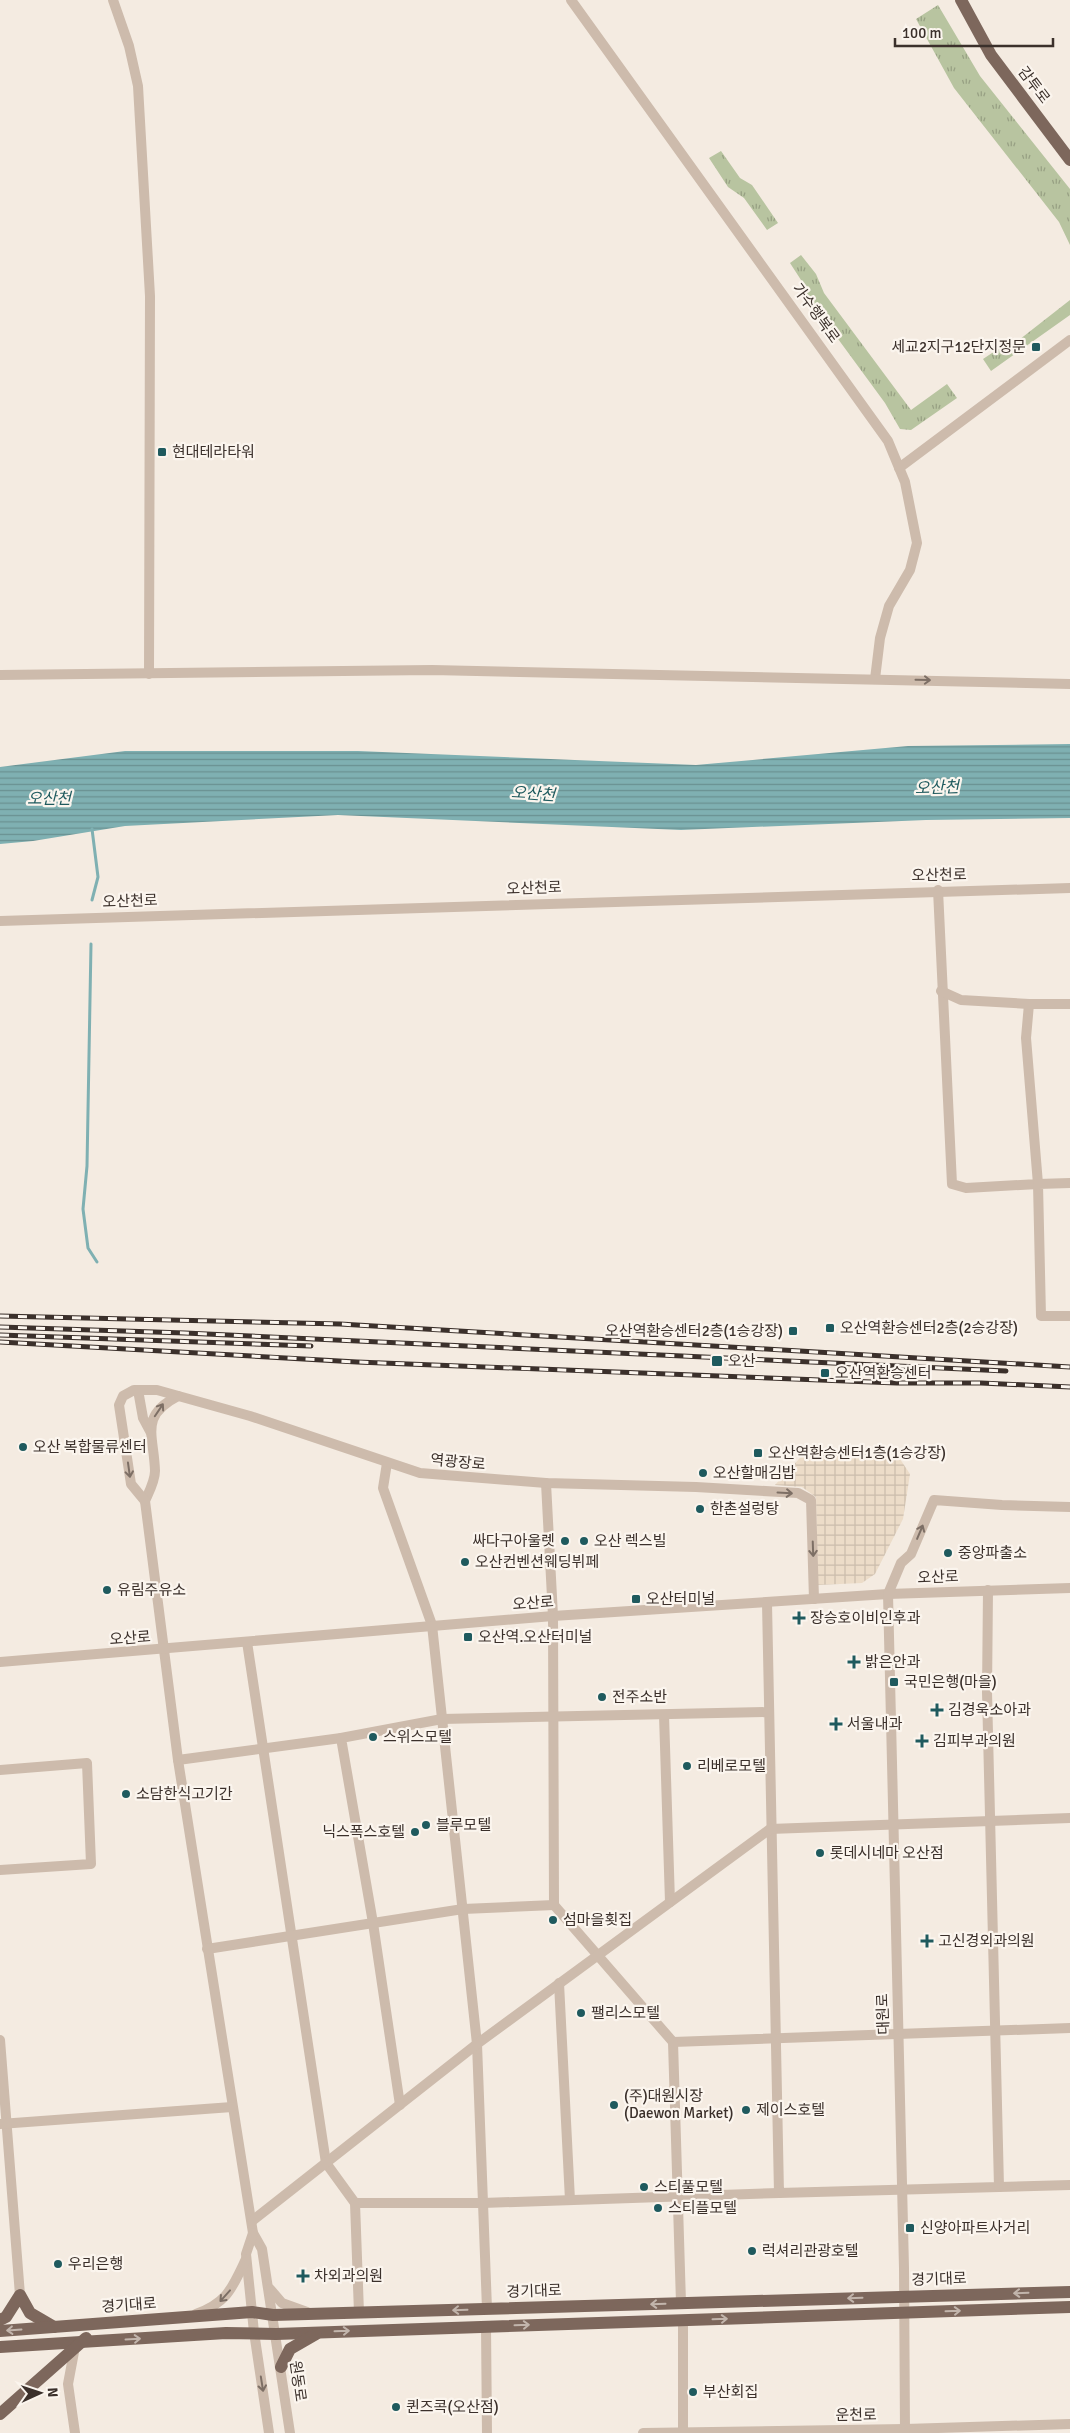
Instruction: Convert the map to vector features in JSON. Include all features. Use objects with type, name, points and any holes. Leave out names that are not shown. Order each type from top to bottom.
[{"type":"main road","name":"감투로","points":[[962,0],[991,55],[1070,160]]},
{"type":"main road","name":"경기대로","points":[[0,2331],[252,2312],[273,2315],[359,2313],[1070,2292]]},
{"type":"main road","points":[[0,2320],[6,2317],[20,2295],[30,2313],[54,2327]]},
{"type":"main road","points":[[0,2347],[224,2333],[254,2332],[276,2334],[1070,2307]]},
{"type":"main road","points":[[0,2414],[74,2352],[97,2324]]},
{"type":"main road","points":[[281,2367],[290,2349],[320,2332]]},
{"type":"street","points":[[113,0],[129,46],[138,86],[150,296],[149,674]]},
{"type":"street","name":"가수행복로","points":[[571,0],[876,421],[888,441],[905,482],[916,543],[910,570],[889,606],[880,638],[874,679]]},
{"type":"street","points":[[899,468],[1070,340]]},
{"type":"street","points":[[0,675],[432,670],[1070,684]]},
{"type":"street","name":"오산천로","points":[[0,921],[938,890],[1070,888]]},
{"type":"street","points":[[938,890],[941,991],[952,1184],[966,1188],[1070,1183]]},
{"type":"street","points":[[941,991],[961,1000],[1029,1004],[1070,1004]]},
{"type":"street","points":[[1029,1004],[1026,1038],[1038,1184],[1041,1316],[1070,1316]]},
{"type":"street","points":[[145,1501],[131,1484],[119,1404],[123,1396],[138,1390],[143,1418],[151,1433]]},
{"type":"street","name":"역광장로","points":[[138,1390],[157,1390],[250,1416],[420,1473],[546,1483],[696,1487],[798,1493],[811,1500],[814,1599]]},
{"type":"street","points":[[178,1396],[162,1404],[154,1414],[151,1433],[155,1473],[145,1501],[178,1760],[232,2107],[252,2221],[253,2233],[246,2258],[254,2332],[269,2433]]},
{"type":"street","points":[[387,1463],[383,1488],[432,1625],[477,2044],[487,2309]]},
{"type":"street","points":[[546,1483],[553,1616],[554,1905],[673,2042],[681,2303]]},
{"type":"street","points":[[888,1594],[901,1563],[911,1554],[934,1500],[1070,1507]]},
{"type":"street","name":"오산로","points":[[0,1662],[163,1650],[432,1625],[553,1616],[888,1594],[1070,1588]]},
{"type":"street","points":[[988,1590],[990,1820],[999,2187]]},
{"type":"street","name":"대원로","points":[[888,1594],[892,1824],[899,2033],[905,2431]]},
{"type":"street","points":[[767,1603],[770,1829],[779,2193]]},
{"type":"street","points":[[247,1642],[326,2163],[356,2203],[359,2313]]},
{"type":"street","points":[[178,1760],[341,1738],[442,1719],[768,1712]]},
{"type":"street","points":[[664,1715],[670,1902]]},
{"type":"street","points":[[341,1738],[373,1923],[400,2104]]},
{"type":"street","points":[[0,1770],[87,1763],[91,1864],[0,1870]]},
{"type":"street","points":[[252,2221],[477,2044],[770,1829],[1070,1818]]},
{"type":"street","points":[[207,1949],[463,1909],[554,1905]]},
{"type":"street","points":[[559,1983],[570,2200]]},
{"type":"street","points":[[673,2042],[1070,2028]]},
{"type":"street","points":[[0,2040],[4,2124],[20,2295]]},
{"type":"street","points":[[4,2124],[232,2107]]},
{"type":"street","points":[[356,2203],[483,2204],[678,2196],[1070,2185]]},
{"type":"street","name":"원동로","points":[[253,2233],[262,2249],[290,2433]]},
{"type":"street","points":[[188,2317],[223,2300],[230,2291],[246,2258]]},
{"type":"street","points":[[269,2287],[282,2303],[313,2314]]},
{"type":"street","points":[[683,2320],[683,2432]]},
{"type":"street","points":[[486,2326],[487,2433]]},
{"type":"street","points":[[224,2333],[247,2340],[257,2354]]},
{"type":"street","points":[[74,2352],[68,2384],[75,2433]]},
{"type":"street","name":"운천로","points":[[643,2433],[905,2431],[1070,2424]]},
{"type":"green space","points":[[938,5],[980,76],[1070,189],[1070,245],[1059,222],[954,88],[916,19]]},
{"type":"green space","points":[[721,151],[740,178],[752,185],[778,223],[767,230],[744,198],[728,187],[709,158]]},
{"type":"green space","points":[[801,255],[816,274],[824,293],[911,410],[947,384],[957,398],[911,430],[900,429],[885,403],[808,298],[801,280],[790,263]]},
{"type":"green space","points":[[1070,300],[1070,315],[991,371],[983,359],[1004,345],[1015,343]]},
{"type":"shaded area","points":[[811,1446],[900,1459],[910,1474],[903,1519],[875,1574],[862,1583],[818,1585],[816,1497],[802,1487],[775,1485]]},
{"type":"water","name":"오산천","points":[[1070,744],[1070,818],[926,820],[681,830],[338,815],[125,826],[33,841],[0,844],[0,767],[125,751],[358,751],[696,765],[908,746]]},
{"type":"waterway","points":[[92,829],[98,877],[92,900]]},
{"type":"waterway","points":[[91,944],[87,1166],[83,1209],[88,1248],[97,1262]]},
{"type":"railway","points":[[0,1316],[340,1324],[1070,1367]]},
{"type":"railway","points":[[0,1327],[185,1333],[1006,1371]]},
{"type":"railway","points":[[0,1335],[311,1346]]},
{"type":"railway","points":[[0,1342],[357,1362],[897,1383],[981,1383],[1070,1387]]},
{"type":"place","name":"세교2지구12단지정문","points":[[1036,347]]},
{"type":"place","name":"현대테라타워","points":[[162,452]]},
{"type":"place","name":"오산역환승센터2층(2승강장)","points":[[830,1328]]},
{"type":"place","name":"오산역환승센터2층(1승강장)","points":[[793,1331]]},
{"type":"place","name":"오산","points":[[717,1361]]},
{"type":"place","name":"오산역환승센터","points":[[825,1373]]},
{"type":"place","name":"오산 복합물류센터","points":[[23,1447]]},
{"type":"place","name":"오산역환승센터1층(1승강장)","points":[[758,1453]]},
{"type":"place","name":"오산할매김밥","points":[[703,1473]]},
{"type":"place","name":"한촌설렁탕","points":[[700,1509]]},
{"type":"place","name":"싸다구아울렛","points":[[565,1541]]},
{"type":"place","name":"오산 렉스빌","points":[[584,1541]]},
{"type":"place","name":"중앙파출소","points":[[948,1553]]},
{"type":"place","name":"오산컨벤션웨딩뷔페","points":[[465,1562]]},
{"type":"place","name":"유림주유소","points":[[107,1590]]},
{"type":"place","name":"오산터미널","points":[[636,1599]]},
{"type":"place","name":"장승호이비인후과","points":[[799,1618]]},
{"type":"place","name":"오산역.오산터미널","points":[[468,1637]]},
{"type":"place","name":"밝은안과","points":[[854,1662]]},
{"type":"place","name":"국민은행(마을)","points":[[894,1682]]},
{"type":"place","name":"전주소반","points":[[602,1697]]},
{"type":"place","name":"김경욱소아과","points":[[937,1710]]},
{"type":"place","name":"서울내과","points":[[836,1724]]},
{"type":"place","name":"스위스모텔","points":[[373,1737]]},
{"type":"place","name":"김피부과의원","points":[[922,1741]]},
{"type":"place","name":"리베로모텔","points":[[687,1766]]},
{"type":"place","name":"소담한식고기간","points":[[126,1794]]},
{"type":"place","name":"블루모텔","points":[[426,1825]]},
{"type":"place","name":"닉스폭스호텔","points":[[415,1832]]},
{"type":"place","name":"롯데시네마 오산점","points":[[820,1853]]},
{"type":"place","name":"섬마을횟집","points":[[553,1920]]},
{"type":"place","name":"고신경외과의원","points":[[927,1941]]},
{"type":"place","name":"팰리스모텔","points":[[581,2013]]},
{"type":"place","name":"(주)대원시장 (Daewon Market)","points":[[614,2105]]},
{"type":"place","name":"제이스호텔","points":[[746,2110]]},
{"type":"place","name":"스티풀모텔","points":[[644,2187]]},
{"type":"place","name":"스티플모텔","points":[[658,2208]]},
{"type":"place","name":"신양아파트사거리","points":[[910,2228]]},
{"type":"place","name":"럭셔리관광호텔","points":[[752,2251]]},
{"type":"place","name":"우리은행","points":[[58,2264]]},
{"type":"place","name":"차외과의원","points":[[303,2276]]},
{"type":"place","name":"부산회집","points":[[693,2392]]},
{"type":"place","name":"퀸즈콕(오산점)","points":[[396,2407]]}]
